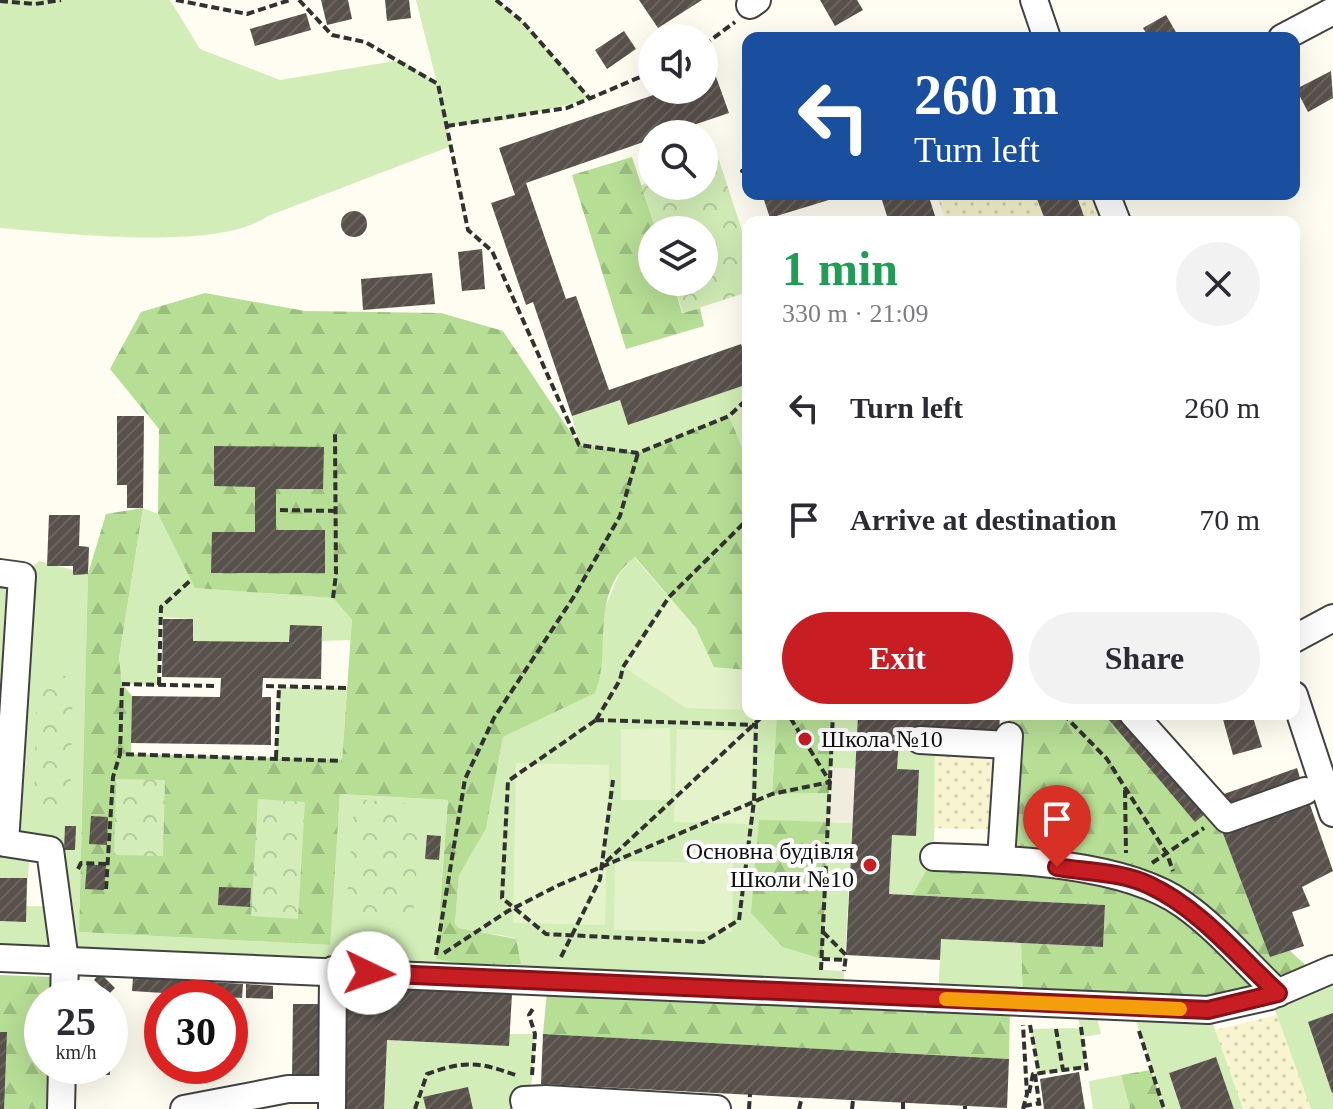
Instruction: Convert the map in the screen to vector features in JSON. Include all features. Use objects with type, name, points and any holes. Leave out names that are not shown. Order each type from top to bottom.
[{"type":"street","points":[[1034,0],[1045,32]]},
{"type":"street","points":[[1293,32],[1333,11]]},
{"type":"street","points":[[0,573],[22,576],[5,843],[50,850],[65,961],[64,980]]},
{"type":"street","points":[[1300,636],[1333,618]]},
{"type":"street","points":[[1300,713],[1333,813]]},
{"type":"street","points":[[1138,720],[1227,819],[1305,791]]},
{"type":"street","points":[[920,740],[1009,741],[1001,859]]},
{"type":"street","points":[[934,857],[1001,859],[1127,877],[1149,884],[1185,906],[1278,993]]},
{"type":"street","points":[[0,958],[1208,1010],[1278,993],[1333,969]]},
{"type":"street","points":[[184,1109],[288,1089],[332,1099],[333,970]]},
{"type":"street","points":[[61,1109],[62,1084]]},
{"type":"street","points":[[525,1104],[717,1109]]},
{"type":"path","points":[[0,1],[35,4],[61,0]]},
{"type":"path","points":[[176,0],[247,14],[290,0]]},
{"type":"path","points":[[299,0],[332,35],[365,42],[438,84],[468,230],[492,251],[579,445],[638,453],[729,416],[742,404]]},
{"type":"path","points":[[496,0],[522,21],[590,99]]},
{"type":"path","points":[[718,36],[731,28],[753,2]]},
{"type":"path","points":[[447,126],[507,120],[590,99],[638,78]]},
{"type":"path","points":[[333,598],[335,433]]},
{"type":"path","points":[[638,453],[620,516],[573,598],[494,718],[465,779],[436,959],[514,908],[601,867],[772,794],[830,782]]},
{"type":"path","points":[[280,510],[336,511]]},
{"type":"path","points":[[742,525],[669,597],[623,667],[620,680],[596,720],[508,781],[502,898],[546,934],[703,942],[739,920],[754,801],[756,725]]},
{"type":"path","points":[[159,685],[161,607],[191,580]]},
{"type":"path","points":[[106,889],[113,777],[120,754],[122,684],[214,686]]},
{"type":"path","points":[[266,686],[347,688]]},
{"type":"path","points":[[276,758],[279,687]]},
{"type":"path","points":[[596,720],[756,725]]},
{"type":"path","points":[[601,867],[760,720]]},
{"type":"path","points":[[792,720],[830,782]]},
{"type":"path","points":[[821,970],[833,720]]},
{"type":"path","points":[[1070,720],[1107,759],[1167,854],[1185,906]]},
{"type":"path","points":[[120,754],[342,761]]},
{"type":"path","points":[[415,1109],[427,1074],[463,1062],[486,1064],[532,1081],[535,1034],[529,1015],[600,879],[613,780]]},
{"type":"path","points":[[1124,787],[1127,877],[1200,830],[1227,819]]},
{"type":"path","points":[[81,863],[108,864]]},
{"type":"path","points":[[823,932],[846,955],[844,971]]},
{"type":"path","points":[[822,959],[845,960]]},
{"type":"path","points":[[1024,1108],[1040,1106],[1025,1003]]},
{"type":"path","points":[[1024,1108],[1025,1003]]},
{"type":"path","points":[[1024,1108],[1030,1080],[1037,1074],[1086,1069],[1076,1005]]},
{"type":"path","points":[[1131,1007],[1164,1109]]},
{"type":"path","points":[[1056,1029],[1063,1070]]},
{"type":"path","points":[[749,1109],[750,1094]]},
{"type":"path","points":[[799,1109],[802,1097]]},
{"type":"path","points":[[852,1109],[853,1100]]},
{"type":"path","points":[[420,1101],[422,1109]]},
{"type":"path","points":[[903,1102],[903,1109]]},
{"type":"shaded area","points":[[938,200],[1099,200],[1105,216],[944,216]]},
{"type":"shaded area","points":[[935,741],[1008,745],[1003,830],[934,828]]},
{"type":"shaded area","points":[[830,768],[855,769],[852,823],[828,822]]},
{"type":"shaded area","points":[[1277,1015],[1311,1109],[1243,1109],[1215,1030]]},
{"type":"green space","points":[[0,0],[170,0],[200,49],[280,80],[401,60],[437,83],[416,0],[496,0],[522,21],[590,99],[507,120],[447,126],[451,146],[244,227],[214,234],[99,236],[0,228]]},
{"type":"green space","points":[[632,157],[638,175],[638,200],[646,200],[651,216],[638,216],[638,296],[677,296],[682,313],[700,308],[704,326],[626,349],[572,175]]},
{"type":"green space","points":[[719,160],[742,231],[742,294],[683,313],[678,296],[718,296],[718,216],[651,216],[646,200],[718,200]]},
{"type":"green space","points":[[205,293],[305,311],[441,313],[503,331],[579,445],[638,453],[729,416],[742,447],[742,670],[714,668],[696,628],[635,557],[620,572],[606,606],[600,677],[595,693],[503,737],[486,829],[459,875],[455,924],[459,928],[516,939],[521,964],[467,964],[436,959],[448,800],[340,794],[330,945],[79,932],[88,574],[106,514],[143,508],[119,658],[122,684],[132,696],[131,754],[342,760],[352,620],[333,598],[195,588],[158,514],[159,429],[110,369],[141,312]]},
{"type":"green space","points":[[742,386],[742,448],[729,416],[638,453],[579,445],[572,416],[620,400],[628,424]]},
{"type":"green space","points":[[143,508],[158,514],[196,588],[333,598],[352,620],[351,640],[322,641],[322,626],[290,625],[289,642],[193,641],[193,619],[160,617],[159,685],[122,684],[119,658]]},
{"type":"green space","points":[[634,557],[696,628],[713,667],[742,669],[742,720],[777,720],[772,794],[829,793],[828,822],[852,823],[845,960],[822,959],[822,970],[844,971],[844,994],[0,958],[0,573],[22,576],[39,561],[88,574],[79,932],[329,945],[340,794],[448,800],[436,958],[520,961],[515,938],[459,928],[455,924],[459,874],[486,829],[503,737],[595,692],[605,608],[619,574]],"holes":[[[59,844],[66,862],[69,907],[26,906],[30,847]]]},
{"type":"green space","points":[[669,597],[696,628],[713,667],[742,669],[742,710],[686,708],[623,667]]},
{"type":"green space","points":[[37,675],[73,676],[70,807],[34,806]]},
{"type":"green space","points":[[279,687],[347,688],[342,761],[276,758]]},
{"type":"green space","points":[[777,720],[833,720],[829,793],[772,794]]},
{"type":"green space","points":[[833,720],[858,720],[855,769],[830,768]]},
{"type":"green space","points":[[1009,720],[1128,720],[1222,831],[1255,918],[1317,976],[1270,996],[1023,1003],[1021,943],[1103,947],[1105,905],[912,895],[934,857],[1001,858]]},
{"type":"green space","points":[[900,727],[935,729],[934,857],[912,895],[889,894],[892,835],[916,836],[919,771],[897,769]]},
{"type":"green space","points":[[670,728],[671,800],[621,800],[621,729]]},
{"type":"green space","points":[[677,729],[753,731],[750,824],[674,822]]},
{"type":"green space","points":[[516,763],[609,765],[605,925],[513,923]]},
{"type":"green space","points":[[116,779],[165,780],[163,856],[114,855]]},
{"type":"green space","points":[[258,799],[305,802],[298,919],[251,916]]},
{"type":"green space","points":[[355,799],[422,805],[412,925],[345,920]]},
{"type":"green space","points":[[759,820],[828,822],[822,959],[783,947],[751,913]]},
{"type":"green space","points":[[615,861],[733,863],[732,932],[614,930]]},
{"type":"green space","points":[[941,939],[1021,943],[1023,1003],[938,998]]},
{"type":"green space","points":[[1333,969],[1333,1014],[1309,1022],[1333,1095],[1333,1109],[1311,1109],[1270,996]]},
{"type":"green space","points":[[0,975],[53,977],[53,980],[24,980],[24,1084],[49,1084],[48,1109],[0,1109]]},
{"type":"green space","points":[[548,981],[1010,1002],[1009,1059],[543,1034]]},
{"type":"green space","points":[[1076,1005],[1094,1005],[1101,1034],[1082,1037],[1086,1067],[1039,1074],[1030,1029],[1080,1028]]},
{"type":"green space","points":[[1131,1007],[1208,1010],[1243,1109],[1234,1109],[1216,1057],[1169,1073],[1181,1109],[1166,1109]]},
{"type":"green space","points":[[509,1034],[535,1034],[532,1081],[524,1100],[526,1109],[473,1109],[468,1087],[426,1109],[384,1109],[387,1040],[508,1046]]},
{"type":"green space","points":[[1151,1070],[1164,1109],[1130,1109],[1121,1075]]},
{"type":"green space","points":[[1121,1075],[1130,1109],[1093,1109],[1089,1081]]},
{"type":"building","points":[[321,0],[348,0],[352,19],[327,25]]},
{"type":"building","points":[[385,0],[409,0],[411,18],[387,21]]},
{"type":"building","points":[[639,0],[702,0],[664,24],[655,24]]},
{"type":"building","points":[[820,0],[857,0],[863,10],[835,26]]},
{"type":"building","points":[[306,13],[311,30],[255,46],[250,29]]},
{"type":"building","points":[[1166,15],[1176,32],[1145,32],[1143,28]]},
{"type":"building","points":[[624,31],[636,49],[607,69],[595,50]]},
{"type":"building","points":[[1331,71],[1333,98],[1308,112],[1300,97],[1300,87]]},
{"type":"building","points":[[718,82],[729,113],[708,120],[638,120],[638,144],[526,183],[566,299],[576,296],[609,390],[741,344],[742,386],[628,425],[620,400],[572,416],[533,302],[526,305],[491,203],[515,195],[499,148],[638,100],[638,104],[718,104]]},
{"type":"building","points":[[764,200],[829,200],[777,216],[769,216]]},
{"type":"building","points":[[882,200],[930,200],[935,216],[887,216]]},
{"type":"building","points":[[1037,200],[1078,200],[1084,216],[1044,216]]},
{"type":"building","points":[[354,211],[363,215],[367,224],[363,233],[354,237],[345,233],[341,224],[345,215]]},
{"type":"building","points":[[482,249],[485,289],[462,291],[458,252]]},
{"type":"building","points":[[432,273],[435,304],[363,310],[361,279]]},
{"type":"building","points":[[117,416],[144,416],[143,508],[127,508],[127,485],[117,485]]},
{"type":"building","points":[[214,446],[324,447],[323,489],[276,489],[276,530],[325,530],[325,573],[211,573],[212,532],[255,532],[255,487],[214,486]]},
{"type":"building","points":[[49,515],[80,515],[79,546],[89,547],[88,574],[73,575],[73,566],[47,566]]},
{"type":"building","points":[[163,619],[193,619],[193,641],[289,642],[290,625],[322,626],[321,679],[263,678],[262,697],[271,697],[271,745],[131,743],[132,696],[220,697],[221,678],[162,677]]},
{"type":"building","name":"Основна будівля Школи №10","points":[[858,720],[1000,720],[999,732],[900,727],[897,769],[919,770],[916,836],[892,835],[889,894],[1105,905],[1103,947],[941,939],[940,960],[846,955]]},
{"type":"building","points":[[1109,720],[1138,720],[1215,806],[1195,822]]},
{"type":"building","points":[[1223,720],[1254,720],[1262,747],[1233,755]]},
{"type":"building","points":[[1297,768],[1302,784],[1232,809],[1224,794]]},
{"type":"building","points":[[1308,799],[1333,871],[1302,887],[1310,906],[1292,912],[1304,946],[1270,957],[1222,831]]},
{"type":"building","points":[[91,816],[108,817],[107,845],[89,844]]},
{"type":"building","points":[[65,826],[76,826],[75,850],[64,850]]},
{"type":"building","points":[[427,835],[441,836],[439,860],[425,859]]},
{"type":"building","points":[[87,864],[106,866],[104,890],[85,889]]},
{"type":"building","points":[[0,878],[27,878],[26,922],[0,921]]},
{"type":"building","points":[[219,887],[251,888],[250,907],[218,905]]},
{"type":"building","points":[[100,973],[107,980],[94,980]]},
{"type":"building","points":[[133,977],[180,980],[144,980],[144,992],[132,991]]},
{"type":"building","points":[[248,984],[273,986],[273,999],[248,998]]},
{"type":"building","points":[[341,985],[512,994],[509,1046],[387,1040],[384,1109],[340,1109]]},
{"type":"building","points":[[293,1004],[324,1004],[322,1080],[292,1080]]},
{"type":"building","points":[[1333,1013],[1333,1093],[1332,1093],[1308,1022]]},
{"type":"building","points":[[0,1032],[7,1032],[4,1109],[0,1109]]},
{"type":"building","points":[[543,1034],[1009,1059],[1007,1108],[541,1084]]},
{"type":"building","points":[[1216,1057],[1234,1109],[1181,1109],[1169,1073]]},
{"type":"building","points":[[1079,1072],[1085,1109],[1044,1109],[1040,1079]]},
{"type":"building","points":[[468,1087],[473,1109],[426,1109],[423,1097]]},
{"type":"slow traffic","points":[[946,999],[1180,1009]]},
{"type":"place","name":"Школа №10","points":[[805,739]]},
{"type":"place","name":"Основна будівля Школи №10","points":[[870,865]]},
{"type":"route","points":[[369,973],[1208,1010],[1278,993],[1185,906],[1149,884],[1127,877],[1057,867]]}]
